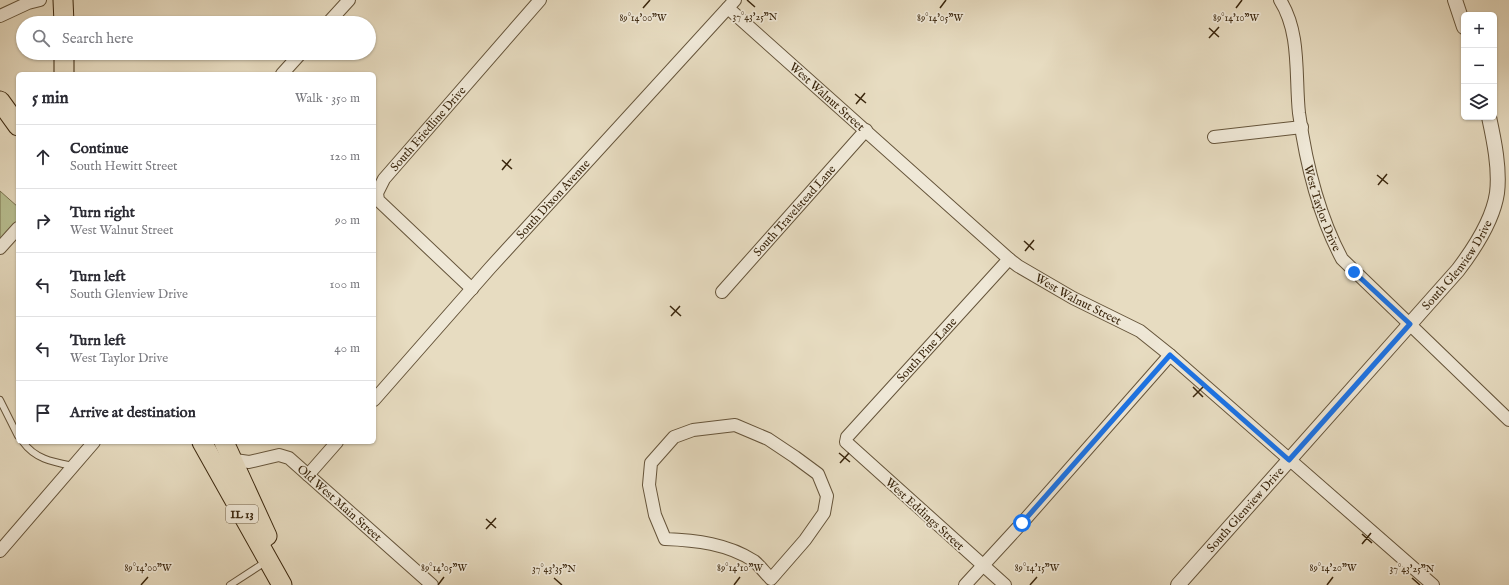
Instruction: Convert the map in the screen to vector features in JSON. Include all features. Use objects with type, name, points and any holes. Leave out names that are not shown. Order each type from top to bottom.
[{"type":"highway","points":[[63,0],[64,16]]},
{"type":"highway","points":[[64,60],[64,72]]},
{"type":"highway","points":[[0,101],[16,123]]},
{"type":"highway","name":"IL 13","points":[[203,444],[282,585]]},
{"type":"highway","name":"IL 13","points":[[225,444],[288,585]]},
{"type":"street","points":[[0,15],[28,3],[40,0]]},
{"type":"street","points":[[334,16],[349,0]]},
{"type":"street","name":"South Friedline Drive","points":[[472,289],[376,198],[377,193],[384,179],[540,0]]},
{"type":"street","name":"West Taylor Drive","points":[[1280,0],[1286,10],[1293,33],[1302,127],[1308,165],[1316,196],[1331,239],[1342,259],[1509,420]]},
{"type":"street","points":[[1455,0],[1461,18]]},
{"type":"street","name":"West Walnut Street","points":[[731,4],[866,130],[1009,259],[1018,266],[1073,298],[1140,331],[1170,355],[1433,585]]},
{"type":"street","name":"South Dixon Avenue","points":[[376,398],[472,289],[731,4]]},
{"type":"street","points":[[284,72],[295,60]]},
{"type":"street","name":"South Glenview Drive","points":[[1178,585],[1462,265],[1475,248],[1486,227],[1497,194],[1496,147],[1490,120]]},
{"type":"street","points":[[1214,137],[1302,127]]},
{"type":"street","name":"South Travelstead Lane","points":[[722,292],[866,130]]},
{"type":"street","points":[[0,248],[16,230]]},
{"type":"street","name":"South Pine Lane","points":[[846,442],[847,437],[1009,259]]},
{"type":"street","points":[[965,585],[1170,355]]},
{"type":"street","points":[[735,425],[768,439],[818,474],[827,496],[824,513],[771,583],[754,562],[719,545],[690,540],[665,539],[655,515],[649,485],[651,463],[674,437],[693,430],[735,425]]},
{"type":"street","name":"West Eddings Street","points":[[846,442],[1005,585]]},
{"type":"street","points":[[0,551],[92,444]]},
{"type":"street","points":[[308,475],[335,444]]},
{"type":"street","name":"Old West Main Street","points":[[211,459],[249,462],[279,455],[290,458],[432,585]]},
{"type":"lane","points":[[0,400],[16,432]]},
{"type":"lane","points":[[24,444],[27,448],[41,458],[74,467]]},
{"type":"lane","points":[[230,585],[268,560]]},
{"type":"green space","points":[[0,191],[16,205],[16,223],[0,242]]},
{"type":"route","points":[[1022,523],[1170,355],[1289,460],[1410,324],[1354,272]]}]
